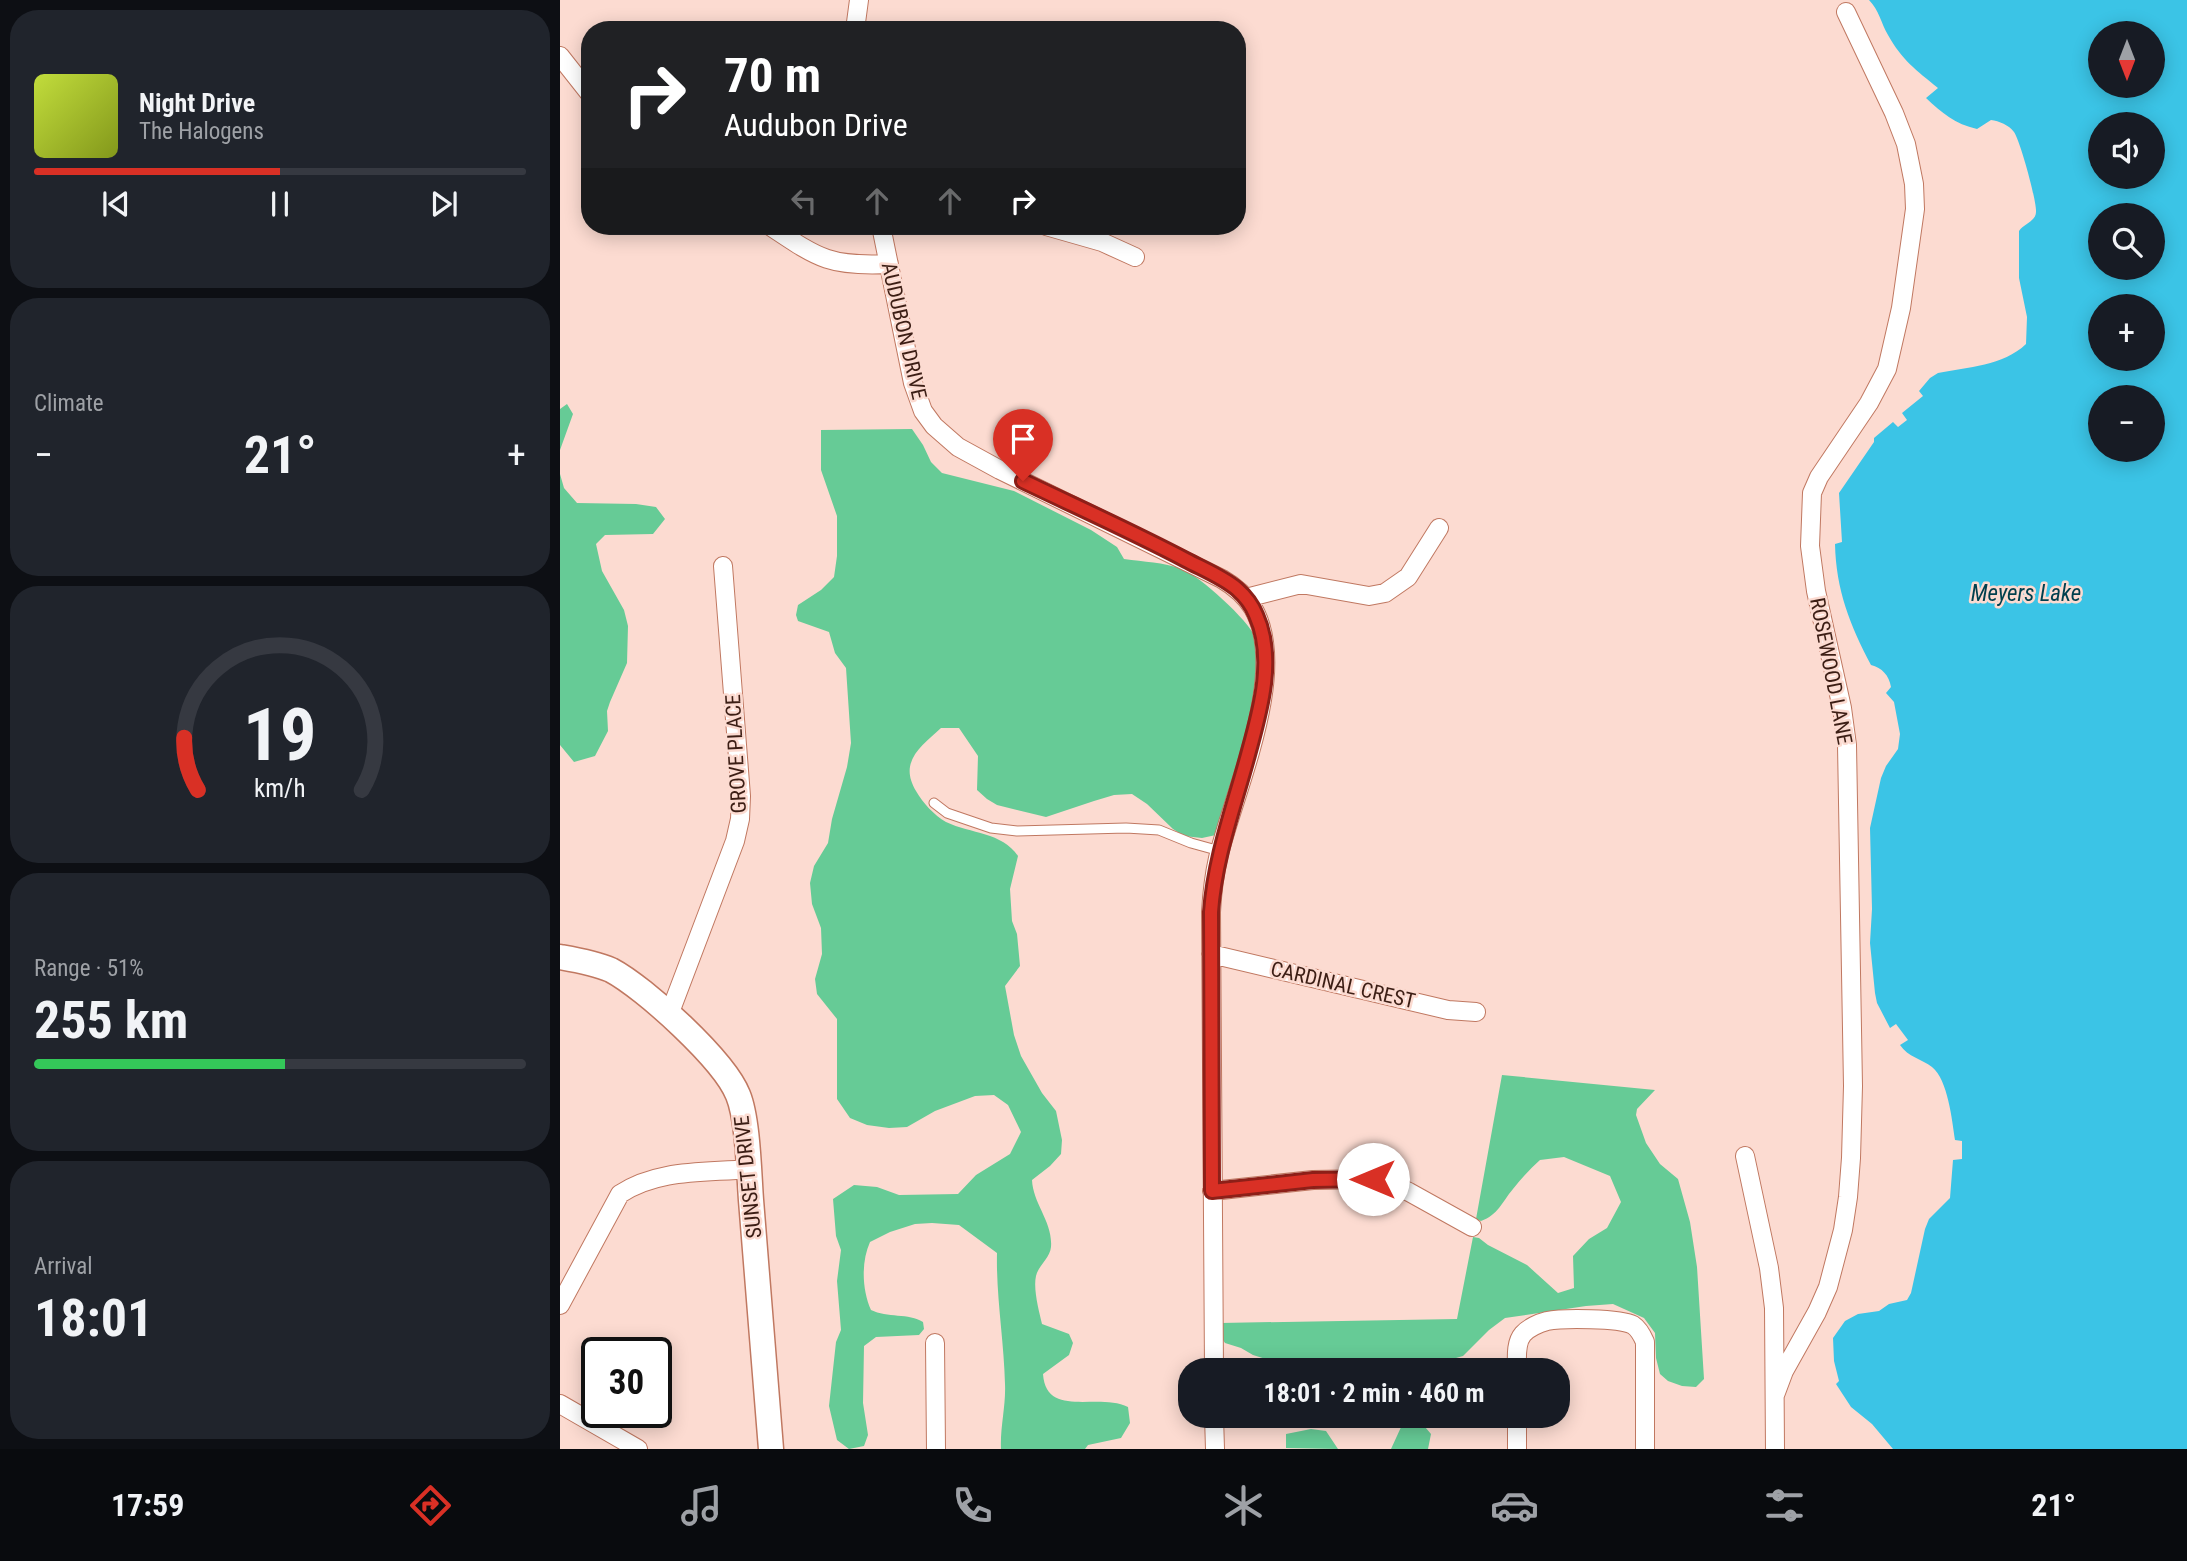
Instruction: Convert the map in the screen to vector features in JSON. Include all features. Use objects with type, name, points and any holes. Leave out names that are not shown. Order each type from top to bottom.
[{"type":"street","points":[[856,21],[859,0]]},
{"type":"street","name":"ROSEWOOD LANE","points":[[1775,1395],[1784,1371],[1828,1287],[1843,1230],[1851,1158],[1853,1086],[1847,745],[1842,708],[1812,566],[1812,493],[1824,468],[1888,369],[1903,295],[1915,209],[1914,184],[1906,144],[1846,12]]},
{"type":"street","points":[[560,55],[581,82]]},
{"type":"street","points":[[784,235],[827,260],[856,266],[888,264]]},
{"type":"street","name":"AUDUBON DRIVE","points":[[883,235],[916,393],[923,411],[940,432],[958,447],[1000,470],[1222,579],[1245,598],[1257,616],[1263,637],[1263,683],[1256,726],[1220,851],[1212,889],[1214,1358]]},
{"type":"street","points":[[1076,235],[1110,245],[1135,257]]},
{"type":"street","points":[[1245,598],[1301,583],[1369,596],[1385,593],[1408,577],[1439,528]]},
{"type":"street","name":"GROVE PLACE","points":[[669,1015],[732,850],[740,819],[741,796],[723,566]]},
{"type":"street","name":"CARDINAL CREST","points":[[1211,954],[1448,1010],[1476,1012]]},
{"type":"street","name":"SUNSET DRIVE","points":[[560,957],[610,970],[648,995],[719,1066],[734,1087],[743,1112],[771,1449]]},
{"type":"street","points":[[1745,1156],[1769,1268],[1774,1308],[1775,1449]]},
{"type":"street","points":[[560,1305],[620,1194],[635,1184],[658,1177],[748,1169]]},
{"type":"street","points":[[1212,1191],[1313,1180],[1373,1179],[1385,1181],[1409,1192],[1472,1227]]},
{"type":"street","points":[[1517,1358],[1521,1335],[1539,1323],[1556,1320],[1623,1322],[1639,1329],[1645,1342],[1645,1449]]},
{"type":"street","points":[[935,1343],[936,1449]]},
{"type":"street","points":[[560,1404],[638,1449]]},
{"type":"street","points":[[1214,1428],[1215,1449]]},
{"type":"street","points":[[1517,1428],[1517,1449]]},
{"type":"lane","points":[[934,803],[947,813],[991,828],[1017,831],[1126,828],[1159,830],[1220,851]]},
{"type":"green space","points":[[567,404],[573,414],[560,450],[560,409]]},
{"type":"green space","points":[[912,429],[931,462],[942,473],[1014,491],[1091,530],[1117,547],[1124,559],[1161,564],[1190,573],[1223,599],[1244,621],[1256,638],[1259,654],[1245,735],[1216,835],[1202,838],[1184,836],[1132,794],[1114,795],[1046,817],[997,805],[977,790],[978,756],[959,728],[941,728],[920,748],[911,763],[911,780],[933,812],[946,822],[1004,842],[1018,856],[1010,889],[1012,921],[1017,934],[1020,966],[1005,986],[1014,1035],[1021,1056],[1042,1093],[1056,1111],[1062,1140],[1061,1154],[1032,1180],[1051,1238],[1050,1251],[1036,1276],[1036,1293],[1042,1324],[1069,1334],[1073,1343],[1069,1355],[1043,1374],[1046,1388],[1053,1396],[1075,1402],[1116,1403],[1128,1407],[1130,1423],[1121,1438],[1088,1445],[1085,1449],[1001,1449],[1005,1384],[997,1253],[959,1225],[915,1224],[870,1242],[865,1258],[864,1276],[871,1310],[917,1319],[923,1322],[924,1329],[919,1335],[876,1337],[864,1346],[863,1403],[868,1435],[864,1446],[849,1449],[837,1440],[829,1406],[836,1342],[841,1330],[837,1281],[841,1250],[836,1236],[833,1199],[854,1185],[877,1187],[899,1195],[958,1194],[976,1175],[1010,1154],[1021,1132],[1008,1105],[994,1095],[975,1096],[935,1111],[907,1127],[867,1125],[850,1118],[837,1099],[837,1019],[817,994],[815,979],[822,954],[821,928],[812,904],[810,883],[814,866],[828,843],[851,743],[846,668],[835,653],[829,632],[798,621],[796,615],[798,605],[821,590],[834,577],[837,556],[837,516],[821,470],[821,430]]},
{"type":"green space","points":[[560,474],[564,488],[577,503],[656,507],[665,519],[653,534],[605,535],[596,544],[602,571],[624,610],[628,626],[627,663],[607,711],[608,731],[595,756],[574,762],[560,745]]},
{"type":"green space","points":[[1502,1075],[1655,1090],[1637,1109],[1636,1115],[1646,1143],[1660,1164],[1678,1179],[1690,1222],[1697,1267],[1704,1379],[1696,1387],[1668,1381],[1660,1374],[1655,1333],[1644,1318],[1613,1304],[1505,1318],[1463,1356],[1456,1358],[1263,1358],[1225,1343],[1221,1337],[1220,1323],[1457,1319],[1473,1237],[1527,1265],[1558,1293],[1574,1288],[1573,1256],[1589,1239],[1607,1228],[1621,1202],[1610,1176],[1564,1157],[1540,1160],[1496,1212],[1481,1221],[1476,1219]]},
{"type":"green space","points":[[1401,1428],[1426,1428],[1431,1434],[1428,1449],[1391,1449]]},
{"type":"green space","points":[[1311,1429],[1326,1431],[1338,1449],[1286,1448],[1286,1434]]},
{"type":"water","name":"Meyers Lake","points":[[1869,0],[2187,0],[2187,1449],[1893,1449],[1872,1424],[1851,1407],[1836,1384],[1839,1381],[1834,1361],[1833,1338],[1845,1321],[1858,1314],[1879,1311],[1889,1304],[1907,1300],[1911,1293],[1925,1229],[1929,1219],[1950,1198],[1953,1160],[1962,1159],[1962,1141],[1955,1140],[1942,1081],[1932,1067],[1900,1045],[1908,1040],[1896,1024],[1890,1028],[1877,1003],[1875,993],[1870,943],[1870,828],[1881,778],[1898,749],[1900,734],[1894,702],[1886,693],[1891,687],[1889,679],[1882,670],[1871,665],[1841,592],[1835,544],[1842,542],[1839,493],[1874,442],[1874,438],[1893,422],[1898,427],[1907,420],[1902,413],[1923,396],[1919,391],[1930,378],[1938,373],[1996,361],[2026,344],[2027,317],[2019,278],[2019,231],[2034,218],[2036,212],[2028,171],[2014,132],[2004,124],[1991,120],[1977,129],[1969,127],[1949,117],[1926,98],[1938,88],[1904,58],[1888,35],[1878,12]]},
{"type":"route","points":[[1023,481],[1171,552],[1230,584],[1239,590],[1252,606],[1263,637],[1265,649],[1262,698],[1212,889],[1212,1191],[1313,1180],[1373,1179]]}]
